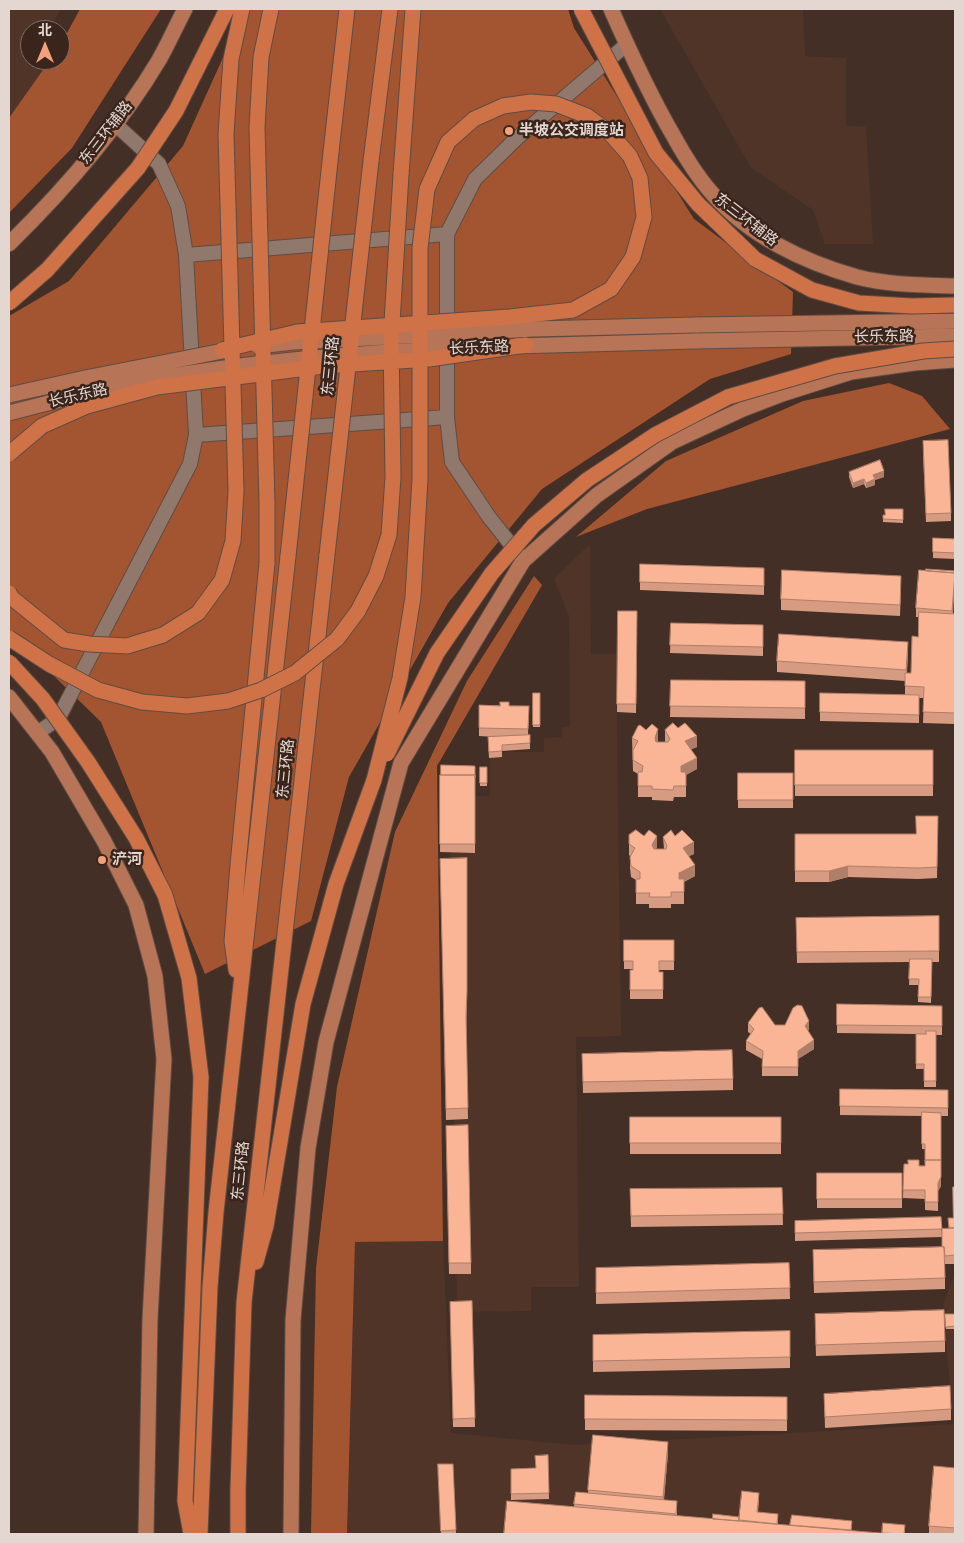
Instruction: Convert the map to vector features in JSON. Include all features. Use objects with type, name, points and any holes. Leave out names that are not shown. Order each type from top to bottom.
[{"type":"highway","points":[[9,303],[47,270],[138,168],[176,111],[227,9]]},
{"type":"highway","points":[[9,593],[12,598],[64,640],[89,644],[127,646],[163,635],[198,613],[222,580],[233,541],[236,491],[226,134],[231,59],[242,9]]},
{"type":"highway","points":[[239,993],[232,941],[267,563],[257,127],[261,57],[271,9]]},
{"type":"highway","name":"东三环路","points":[[200,1534],[210,1287],[239,993],[347,9]]},
{"type":"highway","name":"东三环路","points":[[238,1534],[244,1302],[371,161],[390,9]]},
{"type":"highway","points":[[9,638],[49,664],[98,690],[142,702],[187,706],[228,701],[260,690],[295,673],[337,639],[358,611],[376,576],[389,535],[393,477],[391,339],[414,9]]},
{"type":"highway","points":[[583,10],[656,153],[698,204],[755,260],[812,290],[859,303],[955,306]]},
{"type":"highway","points":[[222,350],[297,332],[374,326],[384,326],[413,324],[422,323],[432,322],[500,318],[573,310],[611,289],[633,257],[644,217],[640,178],[630,156],[602,126],[587,116],[556,104],[530,102],[504,106],[474,119],[448,142],[427,189],[420,248],[420,297],[420,317],[420,326],[420,479],[414,597],[400,678],[374,780],[336,884],[303,1004],[266,1226],[244,1302]]},
{"type":"highway","points":[[9,454],[42,426],[87,406],[157,387],[314,367],[429,358],[526,345]]},
{"type":"highway","points":[[374,780],[437,653],[492,573],[534,525],[586,480],[655,435],[728,397],[835,366],[923,351],[955,350]]},
{"type":"highway","points":[[9,662],[43,699],[88,762],[136,838],[165,895],[189,978],[201,1077],[185,1501],[191,1534]]},
{"type":"main road","name":"东三环辅路","points":[[9,244],[50,204],[115,124],[159,60],[185,9]]},
{"type":"main road","name":"东三环辅路","points":[[611,9],[651,98],[695,172],[726,208],[782,248],[816,263],[858,277],[912,285],[955,286]]},
{"type":"main road","name":"长乐东路","points":[[9,395],[222,350],[293,342],[534,329],[955,321]]},
{"type":"main road","name":"长乐东路","points":[[9,413],[148,380],[293,360],[526,345],[955,336]]},
{"type":"main road","points":[[291,1534],[293,1320],[308,1148],[326,1042],[401,763],[523,561],[597,495],[672,442],[743,409],[782,394],[851,372],[914,362],[955,360]]},
{"type":"main road","points":[[9,697],[52,752],[104,841],[136,905],[155,976],[164,1059],[150,1319],[146,1534]]},
{"type":"street","points":[[523,561],[452,462],[447,416],[446,234],[475,179],[517,138],[626,45]]},
{"type":"street","points":[[37,733],[58,719],[190,464],[196,435],[186,256],[178,206],[158,164],[115,124]]},
{"type":"street","points":[[186,256],[446,234]]},
{"type":"street","points":[[196,435],[447,416]]},
{"type":"shaded area","points":[[9,9],[61,9],[55,20],[20,20],[20,70],[43,70],[9,118]]},
{"type":"shaded area","points":[[80,9],[161,9],[72,148],[9,213],[9,118],[43,70],[70,70],[70,28]]},
{"type":"shaded area","points":[[245,9],[568,9],[574,28],[694,219],[793,292],[791,354],[710,379],[542,489],[448,603],[349,777],[311,921],[205,974],[101,722],[9,632],[9,316],[69,281],[183,146]]},
{"type":"shaded area","points":[[660,9],[803,9],[805,56],[846,58],[846,125],[866,127],[873,244],[825,244],[813,210],[751,168]]},
{"type":"shaded area","points":[[889,383],[922,396],[950,429],[647,509],[576,537],[666,461],[803,401]]},
{"type":"shaded area","points":[[590,544],[591,654],[616,654],[621,1036],[576,1037],[579,1287],[531,1287],[531,1311],[457,1312],[450,797],[490,796],[490,752],[544,752],[544,738],[562,737],[562,727],[570,727],[569,616],[554,579]]},
{"type":"shaded area","points":[[534,576],[542,585],[437,766],[443,1241],[355,1242],[347,1534],[311,1534],[316,1268],[337,1087],[395,832],[467,681]]},
{"type":"shaded area","points":[[443,1241],[451,1433],[575,1445],[953,1424],[943,1304],[955,1273],[955,1534],[347,1534],[355,1242]]},
{"type":"building","points":[[948,440],[951,513],[926,514],[923,441]]},
{"type":"building","points":[[880,460],[884,471],[873,475],[875,479],[866,483],[864,479],[853,483],[849,472]]},
{"type":"building","points":[[885,509],[903,509],[903,520],[883,519]]},
{"type":"building","points":[[933,538],[955,539],[955,553],[933,552]]},
{"type":"building","points":[[640,564],[764,568],[764,586],[640,582]]},
{"type":"building","points":[[926,569],[955,571],[955,573],[926,571]]},
{"type":"building","points":[[782,570],[901,576],[900,605],[781,599]]},
{"type":"building","points":[[919,570],[955,573],[952,611],[916,608]]},
{"type":"building","points":[[618,611],[637,611],[636,704],[617,704]]},
{"type":"building","points":[[919,612],[955,614],[955,713],[923,712],[924,687],[905,686],[905,673],[911,673],[912,636],[918,637]]},
{"type":"building","points":[[671,623],[763,625],[763,647],[670,645]]},
{"type":"building","points":[[779,634],[908,642],[906,670],[777,661]]},
{"type":"building","points":[[671,680],[805,681],[805,708],[670,706]]},
{"type":"building","points":[[533,693],[540,693],[540,725],[533,725]]},
{"type":"building","points":[[820,693],[919,695],[919,715],[820,712]]},
{"type":"building","points":[[500,702],[509,702],[509,706],[529,706],[528,729],[479,728],[479,705],[500,706]]},
{"type":"building","points":[[673,723],[678,728],[685,723],[697,736],[685,741],[697,758],[681,766],[681,772],[685,772],[686,775],[686,786],[674,786],[673,790],[652,789],[652,786],[638,786],[638,772],[642,772],[643,766],[633,760],[633,750],[638,741],[632,738],[638,726],[640,725],[646,730],[652,724],[658,729],[655,738],[656,742],[668,742],[670,739],[665,730]]},
{"type":"building","points":[[530,735],[530,743],[502,745],[502,751],[489,752],[488,737]]},
{"type":"building","points":[[795,750],[933,750],[933,785],[795,785]]},
{"type":"building","points":[[441,765],[475,766],[475,775],[441,775]]},
{"type":"building","points":[[480,767],[487,767],[487,783],[480,783]]},
{"type":"building","points":[[738,773],[793,773],[793,800],[738,800]]},
{"type":"building","points":[[440,775],[475,775],[475,844],[440,844]]},
{"type":"building","points":[[916,816],[938,816],[937,867],[848,866],[829,871],[795,871],[795,834],[916,834]]},
{"type":"building","points":[[636,830],[644,836],[649,830],[657,836],[652,845],[654,849],[666,849],[667,846],[663,837],[671,830],[675,836],[682,830],[694,842],[683,848],[695,865],[679,873],[679,879],[684,879],[684,892],[671,892],[671,897],[649,897],[650,893],[636,893],[636,879],[640,879],[640,872],[631,866],[630,857],[635,848],[629,844],[629,835]]},
{"type":"building","points":[[467,858],[466,1014],[468,1108],[446,1109],[440,859]]},
{"type":"building","points":[[939,916],[939,951],[797,952],[796,918]]},
{"type":"building","points":[[624,940],[674,940],[674,961],[659,961],[659,972],[663,972],[663,990],[630,990],[630,970],[633,970],[633,961],[624,961]]},
{"type":"building","points":[[910,959],[932,959],[931,997],[918,997],[919,979],[909,979]]},
{"type":"building","points":[[837,1004],[942,1006],[942,1026],[837,1025]]},
{"type":"building","points":[[798,1005],[802,1006],[809,1021],[805,1026],[814,1040],[798,1051],[798,1067],[762,1067],[763,1051],[746,1041],[754,1029],[748,1023],[759,1008],[762,1007],[775,1025],[785,1025],[793,1008]]},
{"type":"building","points":[[926,1031],[936,1031],[936,1081],[924,1081],[924,1064],[916,1064],[916,1034],[926,1034]]},
{"type":"building","points":[[732,1050],[733,1079],[583,1082],[582,1054]]},
{"type":"building","points":[[840,1089],[948,1090],[948,1108],[840,1106]]},
{"type":"building","points":[[922,1112],[941,1113],[941,1160],[925,1160],[925,1144],[922,1144]]},
{"type":"building","points":[[630,1117],[781,1117],[781,1143],[630,1143]]},
{"type":"building","points":[[468,1125],[471,1263],[449,1263],[446,1126]]},
{"type":"building","points":[[908,1160],[919,1160],[919,1166],[925,1166],[925,1160],[941,1160],[938,1202],[925,1202],[925,1190],[903,1190],[904,1164],[908,1164]]},
{"type":"building","points":[[817,1173],[902,1173],[902,1199],[817,1199]]},
{"type":"building","points":[[953,1187],[955,1187],[955,1228],[949,1228],[948,1218],[953,1218]]},
{"type":"building","points":[[782,1188],[783,1214],[631,1216],[630,1189]]},
{"type":"building","points":[[941,1217],[942,1229],[795,1233],[795,1221]]},
{"type":"building","points":[[955,1228],[955,1255],[945,1256],[944,1247],[942,1247],[942,1229]]},
{"type":"building","points":[[944,1247],[945,1278],[814,1282],[813,1250]]},
{"type":"building","points":[[789,1263],[790,1288],[596,1293],[596,1268]]},
{"type":"building","points":[[472,1301],[475,1418],[453,1419],[450,1302]]},
{"type":"building","points":[[944,1310],[945,1341],[816,1345],[815,1314]]},
{"type":"building","points":[[945,1314],[955,1314],[955,1326],[946,1327]]},
{"type":"building","points":[[790,1331],[790,1357],[593,1361],[593,1335]]},
{"type":"building","points":[[950,1386],[951,1409],[825,1417],[824,1394]]},
{"type":"building","points":[[585,1395],[787,1397],[787,1420],[585,1419]]},
{"type":"building","points":[[593,1435],[668,1442],[663,1497],[588,1490]]},
{"type":"building","points":[[548,1455],[549,1493],[511,1494],[511,1469],[536,1468],[535,1456]]},
{"type":"building","points":[[438,1464],[453,1464],[456,1530],[441,1531]]},
{"type":"building","points":[[934,1466],[955,1468],[955,1528],[929,1526]]},
{"type":"building","points":[[742,1491],[759,1493],[757,1512],[778,1514],[777,1524],[739,1520]]},
{"type":"building","points":[[576,1492],[677,1501],[676,1514],[574,1504]]},
{"type":"building","points":[[507,1501],[891,1534],[504,1534]]},
{"type":"building","points":[[713,1514],[739,1517],[739,1521],[713,1519]]},
{"type":"building","points":[[792,1515],[852,1521],[851,1530],[790,1525]]},
{"type":"building","points":[[883,1523],[905,1525],[904,1534],[882,1533]]},
{"type":"place","name":"半坡公交调度站","points":[[509,131]]},
{"type":"place","name":"浐河","points":[[102,860]]}]
